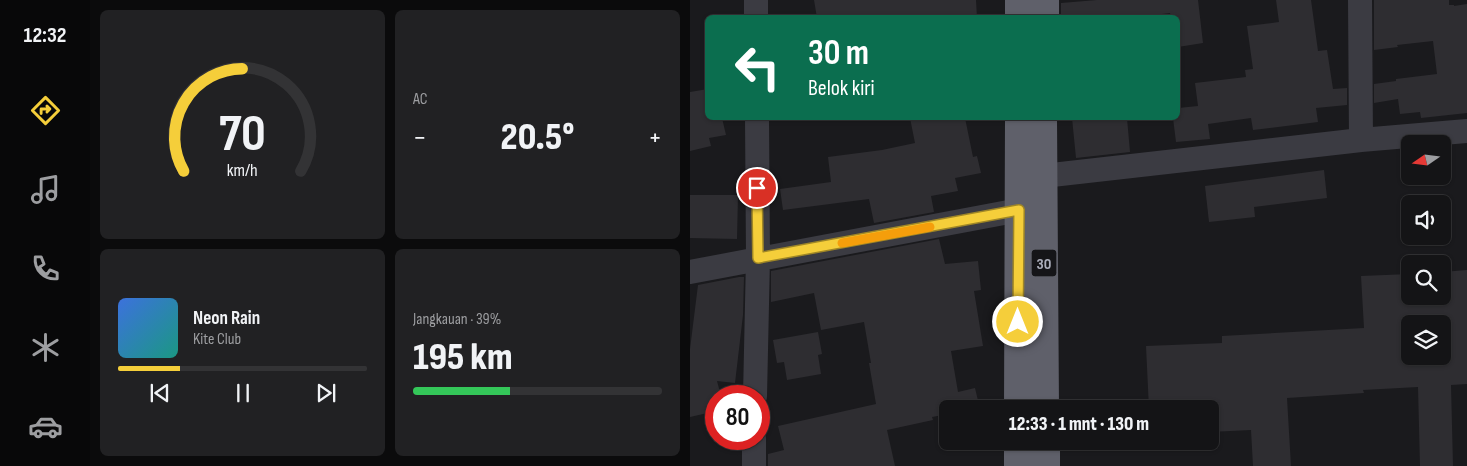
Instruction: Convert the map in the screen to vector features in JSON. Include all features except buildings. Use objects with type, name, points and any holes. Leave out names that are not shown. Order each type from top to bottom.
[{"type":"highway","points":[[1019,0],[1019,15]]},
{"type":"highway","points":[[1044,15],[1045,0]]},
{"type":"highway","name":"30","points":[[1018,400],[1019,120]]},
{"type":"highway","name":"30","points":[[1043,120],[1045,400]]},
{"type":"highway","points":[[1018,450],[1018,466]]},
{"type":"highway","points":[[1046,450],[1046,466]]},
{"type":"street","points":[[756,0],[756,15]]},
{"type":"street","points":[[1360,0],[1361,140]]},
{"type":"street","points":[[755,385],[758,258],[757,120]]},
{"type":"street","points":[[1043,176],[1361,140],[1467,131]]},
{"type":"street","points":[[690,272],[1019,210]]},
{"type":"street","points":[[754,450],[754,466]]},
{"type":"slow traffic","points":[[842,243],[930,227]]},
{"type":"route","points":[[757,188],[758,258],[1019,210],[1018,322]]}]
